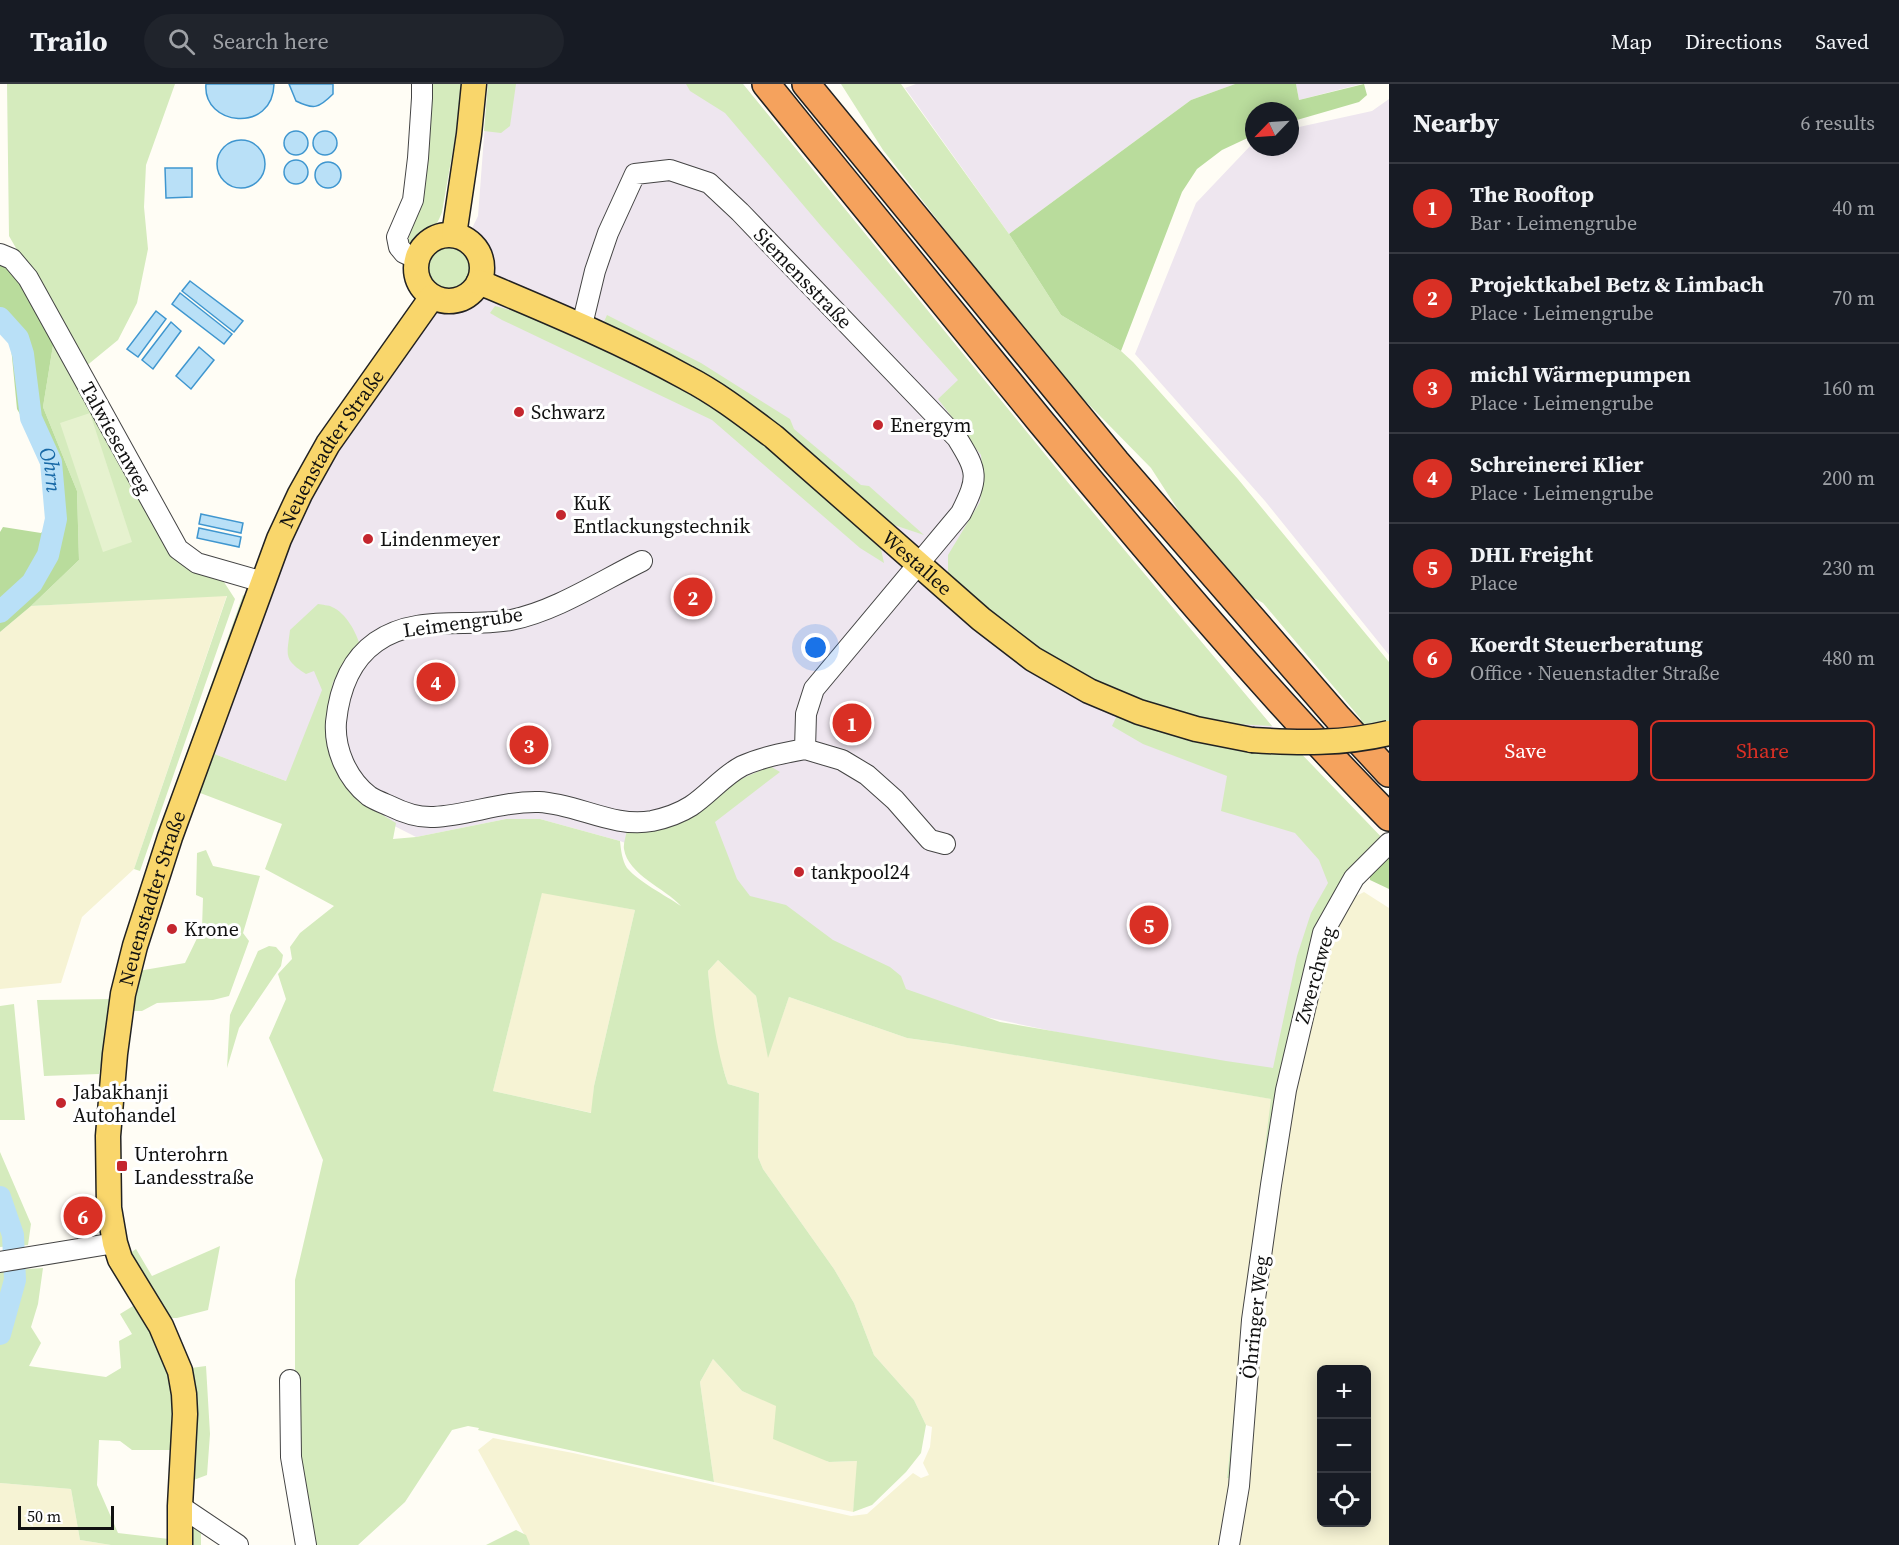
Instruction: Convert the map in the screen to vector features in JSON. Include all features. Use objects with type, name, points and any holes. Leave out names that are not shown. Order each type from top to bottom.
[{"type":"highway","points":[[766,84],[1156,559],[1327,755],[1389,817]]},
{"type":"highway","points":[[816,91],[1116,462],[1338,718],[1389,773]]},
{"type":"main road","points":[[454,235],[474,84]]},
{"type":"main road","points":[[454,235],[471,243],[478,252],[482,264],[479,282],[470,294],[456,301],[443,301],[432,297],[419,284],[416,272],[417,259],[422,248],[431,240],[454,235]]},
{"type":"main road","name":"Westallee","points":[[479,282],[582,325],[689,378],[742,412],[774,437],[981,620],[1033,659],[1089,691],[1139,712],[1196,729],[1252,740],[1292,743],[1335,741],[1389,734]]},
{"type":"main road","name":"Neuenstadter Straße","points":[[180,1545],[185,1414],[180,1371],[161,1326],[120,1260],[109,1208],[108,1136],[123,994],[135,946],[166,851],[279,539],[300,494],[328,444],[432,297]]},
{"type":"street","points":[[417,259],[404,253],[399,247],[397,237],[413,200],[423,98],[422,84]]},
{"type":"street","name":"Siemensstraße","points":[[582,325],[595,271],[608,233],[635,174],[670,170],[709,183],[740,212],[957,438],[971,461],[975,478],[972,493],[961,513],[919,564]]},
{"type":"street","name":"Talwiesenweg","points":[[0,254],[12,260],[28,278],[178,549],[197,563],[263,582]]},
{"type":"street","name":"Leimengrube","points":[[642,561],[551,607],[511,620],[415,626],[393,632],[374,643],[351,667],[339,701],[336,730],[340,754],[352,780],[370,796],[409,815],[433,817],[512,803],[540,802],[576,808],[622,822],[652,821],[673,815],[692,805],[714,785],[742,766],[771,756],[805,749],[842,760],[867,775],[896,800],[930,840],[945,843]]},
{"type":"street","points":[[805,749],[806,714],[814,689],[919,564]]},
{"type":"street","name":"Zwerchweg","points":[[1286,1090],[1323,933],[1354,878],[1382,849]]},
{"type":"street","name":"Öhringer Weg","points":[[1229,1545],[1239,1486],[1252,1320],[1286,1090]]},
{"type":"street","points":[[0,1262],[115,1243]]},
{"type":"street","points":[[290,1380],[291,1457],[306,1545]]},
{"type":"street","points":[[180,1506],[238,1545]]},
{"type":"shaded area","points":[[488,84],[743,84],[1070,485],[1307,768],[1379,840],[1274,1078],[981,1016],[887,988],[686,865],[620,841],[540,819],[506,819],[416,837],[363,810],[209,752],[274,571],[323,465],[423,329],[478,216]]},
{"type":"shaded area","points":[[916,84],[1235,84],[1191,100],[1009,234],[905,88]]},
{"type":"shaded area","points":[[1296,84],[1361,84],[1299,100]]},
{"type":"shaded area","points":[[1389,99],[1389,655],[1265,501],[1135,354],[1196,203],[1245,151],[1245,156],[1299,156],[1299,127],[1372,111]]},
{"type":"shaded area","points":[[227,595],[134,869],[82,917],[61,983],[0,989],[0,632],[31,606]]},
{"type":"shaded area","points":[[542,892],[635,910],[594,1086],[592,1113],[493,1091]]},
{"type":"shaded area","points":[[1364,892],[1389,908],[1389,1545],[1234,1545],[1273,1188],[1324,935],[1350,899]]},
{"type":"shaded area","points":[[718,960],[756,996],[768,1056],[789,997],[907,1038],[1272,1099],[1248,1281],[1227,1478],[1236,1480],[1226,1545],[530,1545],[478,1450],[493,1438],[573,1453],[851,1516],[867,1514],[913,1473],[921,1478],[929,1475],[923,1463],[930,1447],[932,1427],[926,1425],[914,1400],[874,1355],[854,1303],[834,1269],[763,1169],[758,1157],[759,1093],[728,1084],[713,1029],[708,971]]},
{"type":"shaded area","points":[[713,1359],[742,1391],[776,1405],[828,1462],[858,1461],[853,1512],[714,1482],[700,1382]]},
{"type":"shaded area","points":[[0,1483],[71,1489],[80,1540],[111,1545],[0,1545]]},
{"type":"green space","points":[[7,84],[175,84],[146,165],[144,207],[148,249],[137,303],[118,340],[85,367],[9,236]]},
{"type":"green space","points":[[425,84],[463,84],[462,98],[442,212],[426,238],[410,246],[408,241],[414,219]]},
{"type":"green space","points":[[488,84],[516,84],[510,126],[501,133],[484,131]]},
{"type":"green space","points":[[686,84],[743,84],[1070,485],[1272,726],[1216,723],[1153,706],[1117,692],[1036,647],[956,584],[948,573],[948,555],[980,502],[983,477],[981,455],[938,399],[958,380],[821,226],[725,113],[690,91]]},
{"type":"green space","points":[[841,84],[901,84],[1009,234],[1061,315],[1121,351],[1133,362],[1238,479],[1389,662],[1389,722],[1363,726],[1360,718],[1263,603],[1224,581],[1151,468],[1051,366],[883,150]]},
{"type":"green space","points":[[1235,84],[1296,84],[1299,100],[1364,84],[1367,95],[1359,102],[1299,119],[1299,102],[1245,102],[1245,139],[1222,150],[1197,169],[1182,192],[1121,351],[1061,315],[1009,234],[1191,100]]},
{"type":"green space","points":[[455,235],[473,244],[480,255],[482,268],[480,281],[473,292],[462,299],[443,301],[425,292],[418,281],[416,262],[425,244],[436,237]]},
{"type":"green space","points":[[0,262],[19,273],[55,333],[43,407],[77,491],[79,560],[0,632],[0,532],[3,527],[41,533],[54,519],[40,448],[17,409],[9,326],[0,312]]},
{"type":"green space","points":[[495,306],[579,334],[601,349],[651,374],[673,379],[766,443],[881,549],[884,563],[860,548],[712,420],[502,320],[490,313]]},
{"type":"green space","points":[[607,315],[701,363],[790,419],[794,429],[861,485],[869,486],[924,535],[888,523],[602,326]]},
{"type":"green space","points":[[55,333],[173,550],[222,579],[235,599],[140,871],[134,869],[227,596],[31,606],[79,560],[77,491],[43,407]]},
{"type":"green space","points":[[90,413],[132,542],[103,552],[60,423]]},
{"type":"green space","points":[[243,595],[250,598],[151,866],[146,868]]},
{"type":"green space","points":[[318,604],[337,610],[350,623],[356,634],[360,645],[333,682],[327,715],[330,750],[371,808],[396,823],[393,839],[416,837],[506,819],[540,819],[620,841],[627,868],[645,883],[681,906],[632,866],[624,849],[627,830],[770,766],[780,772],[715,822],[737,879],[750,896],[786,905],[833,940],[890,967],[901,976],[906,989],[1000,1022],[1273,1068],[1297,956],[1311,913],[1328,883],[1319,860],[1295,833],[1221,811],[1227,776],[1143,744],[1112,726],[1122,705],[1291,743],[1388,844],[1323,933],[1302,1019],[1236,1480],[1227,1478],[1248,1281],[1271,1099],[907,1038],[789,997],[768,1058],[756,996],[718,960],[708,971],[717,1042],[728,1084],[759,1093],[758,1157],[763,1169],[834,1269],[854,1303],[874,1355],[914,1400],[926,1425],[921,1453],[906,1472],[872,1505],[853,1512],[857,1461],[829,1462],[773,1439],[776,1406],[742,1391],[713,1359],[700,1382],[714,1482],[468,1426],[452,1430],[405,1502],[358,1545],[312,1545],[295,1457],[295,1280],[323,1160],[269,1038],[286,999],[278,974],[292,959],[290,947],[300,933],[334,906],[265,869],[282,824],[195,791],[209,752],[286,781],[322,690],[314,671],[306,674],[290,660],[288,651],[290,630]],"holes":[[[542,893],[635,910],[594,1086],[591,1113],[493,1091]]]},
{"type":"green space","points":[[206,850],[213,866],[260,876],[243,933],[249,941],[229,996],[213,1000],[157,1003],[142,1011],[130,1011],[138,971],[185,963],[202,928],[203,898],[196,895],[197,853]]},
{"type":"green space","points":[[1389,854],[1389,889],[1370,880],[1370,872]]},
{"type":"green space","points":[[269,946],[276,947],[283,955],[281,966],[239,1028],[227,1068],[230,1015],[258,951]]},
{"type":"green space","points":[[115,999],[99,1074],[44,1076],[37,1000]]},
{"type":"green space","points":[[14,1004],[25,1120],[0,1120],[0,1006]]},
{"type":"green space","points":[[0,1152],[31,1224],[28,1245],[0,1247]]},
{"type":"green space","points":[[220,1246],[208,1310],[177,1318],[164,1318],[126,1256],[136,1249],[152,1276]]},
{"type":"green space","points":[[43,1268],[38,1304],[31,1327],[41,1343],[29,1366],[106,1377],[121,1368],[119,1341],[132,1334],[120,1314],[133,1306],[156,1342],[176,1393],[175,1450],[132,1450],[120,1441],[99,1440],[97,1485],[118,1533],[169,1539],[169,1545],[111,1545],[80,1540],[71,1489],[0,1483],[0,1271]]},
{"type":"green space","points":[[206,1366],[210,1434],[207,1475],[191,1481],[191,1368]]},
{"type":"green space","points":[[189,1517],[201,1524],[201,1545],[188,1545]]},
{"type":"green space","points":[[516,1530],[526,1535],[530,1545],[486,1545]]},
{"type":"water","points":[[206,84],[274,84],[271,100],[262,111],[251,117],[238,118],[225,116],[215,109],[208,98]]},
{"type":"water","points":[[289,84],[333,84],[333,94],[320,105],[307,106],[296,101]]},
{"type":"water","points":[[296,131],[301,132],[307,138],[307,148],[301,154],[296,155],[291,154],[285,148],[284,143],[285,138],[291,132]]},
{"type":"water","points":[[325,131],[330,132],[336,138],[336,148],[330,154],[325,155],[320,154],[314,148],[313,143],[314,138],[320,132]]},
{"type":"water","points":[[241,140],[258,147],[265,164],[258,181],[241,188],[224,181],[217,164],[224,147]]},
{"type":"water","points":[[296,160],[301,161],[307,167],[307,177],[301,183],[296,184],[291,183],[285,177],[284,172],[285,167],[291,161]]},
{"type":"water","points":[[328,162],[337,166],[341,175],[337,184],[328,188],[319,184],[315,175],[319,166]]},
{"type":"water","points":[[165,168],[192,168],[192,197],[166,198]]},
{"type":"water","points":[[190,281],[243,321],[234,332],[182,291]]},
{"type":"water","points":[[180,293],[232,334],[224,344],[172,304]]},
{"type":"water","points":[[156,311],[166,319],[138,357],[127,349]]},
{"type":"water","points":[[171,322],[181,331],[153,369],[142,360]]},
{"type":"water","points":[[199,347],[214,360],[191,389],[176,376]]},
{"type":"water","points":[[201,514],[243,523],[241,533],[199,524]]},
{"type":"water","points":[[199,528],[241,537],[239,547],[197,538]]},
{"type":"waterway","name":"Ohrn","points":[[0,318],[18,338],[23,354],[31,418],[51,462],[56,519],[48,555],[32,583],[0,612]]},
{"type":"waterway","name":"Ohrn","points":[[0,1197],[13,1235],[15,1280],[0,1334]]},
{"type":"place","name":"Schwarz","points":[[519,412]]},
{"type":"place","name":"Energym","points":[[878,425]]},
{"type":"place","name":"KuK Entlackungstechnik","points":[[561,515]]},
{"type":"place","name":"Lindenmeyer","points":[[368,539]]},
{"type":"place","name":"Projektkabel Betz & Limbach","points":[[693,597]]},
{"type":"place","name":"Schreinerei Klier","points":[[436,682]]},
{"type":"place","name":"The Rooftop","points":[[852,723]]},
{"type":"place","name":"michl Wärmepumpen","points":[[529,745]]},
{"type":"place","name":"tankpool24","points":[[799,872]]},
{"type":"place","name":"DHL Freight","points":[[1149,925]]},
{"type":"place","name":"Krone","points":[[172,929]]},
{"type":"place","name":"Jabakhanji Autohandel","points":[[61,1103]]},
{"type":"place","name":"Unterohrn Landesstraße","points":[[122,1166]]},
{"type":"place","name":"Koerdt Steuerberatung","points":[[83,1216]]}]
